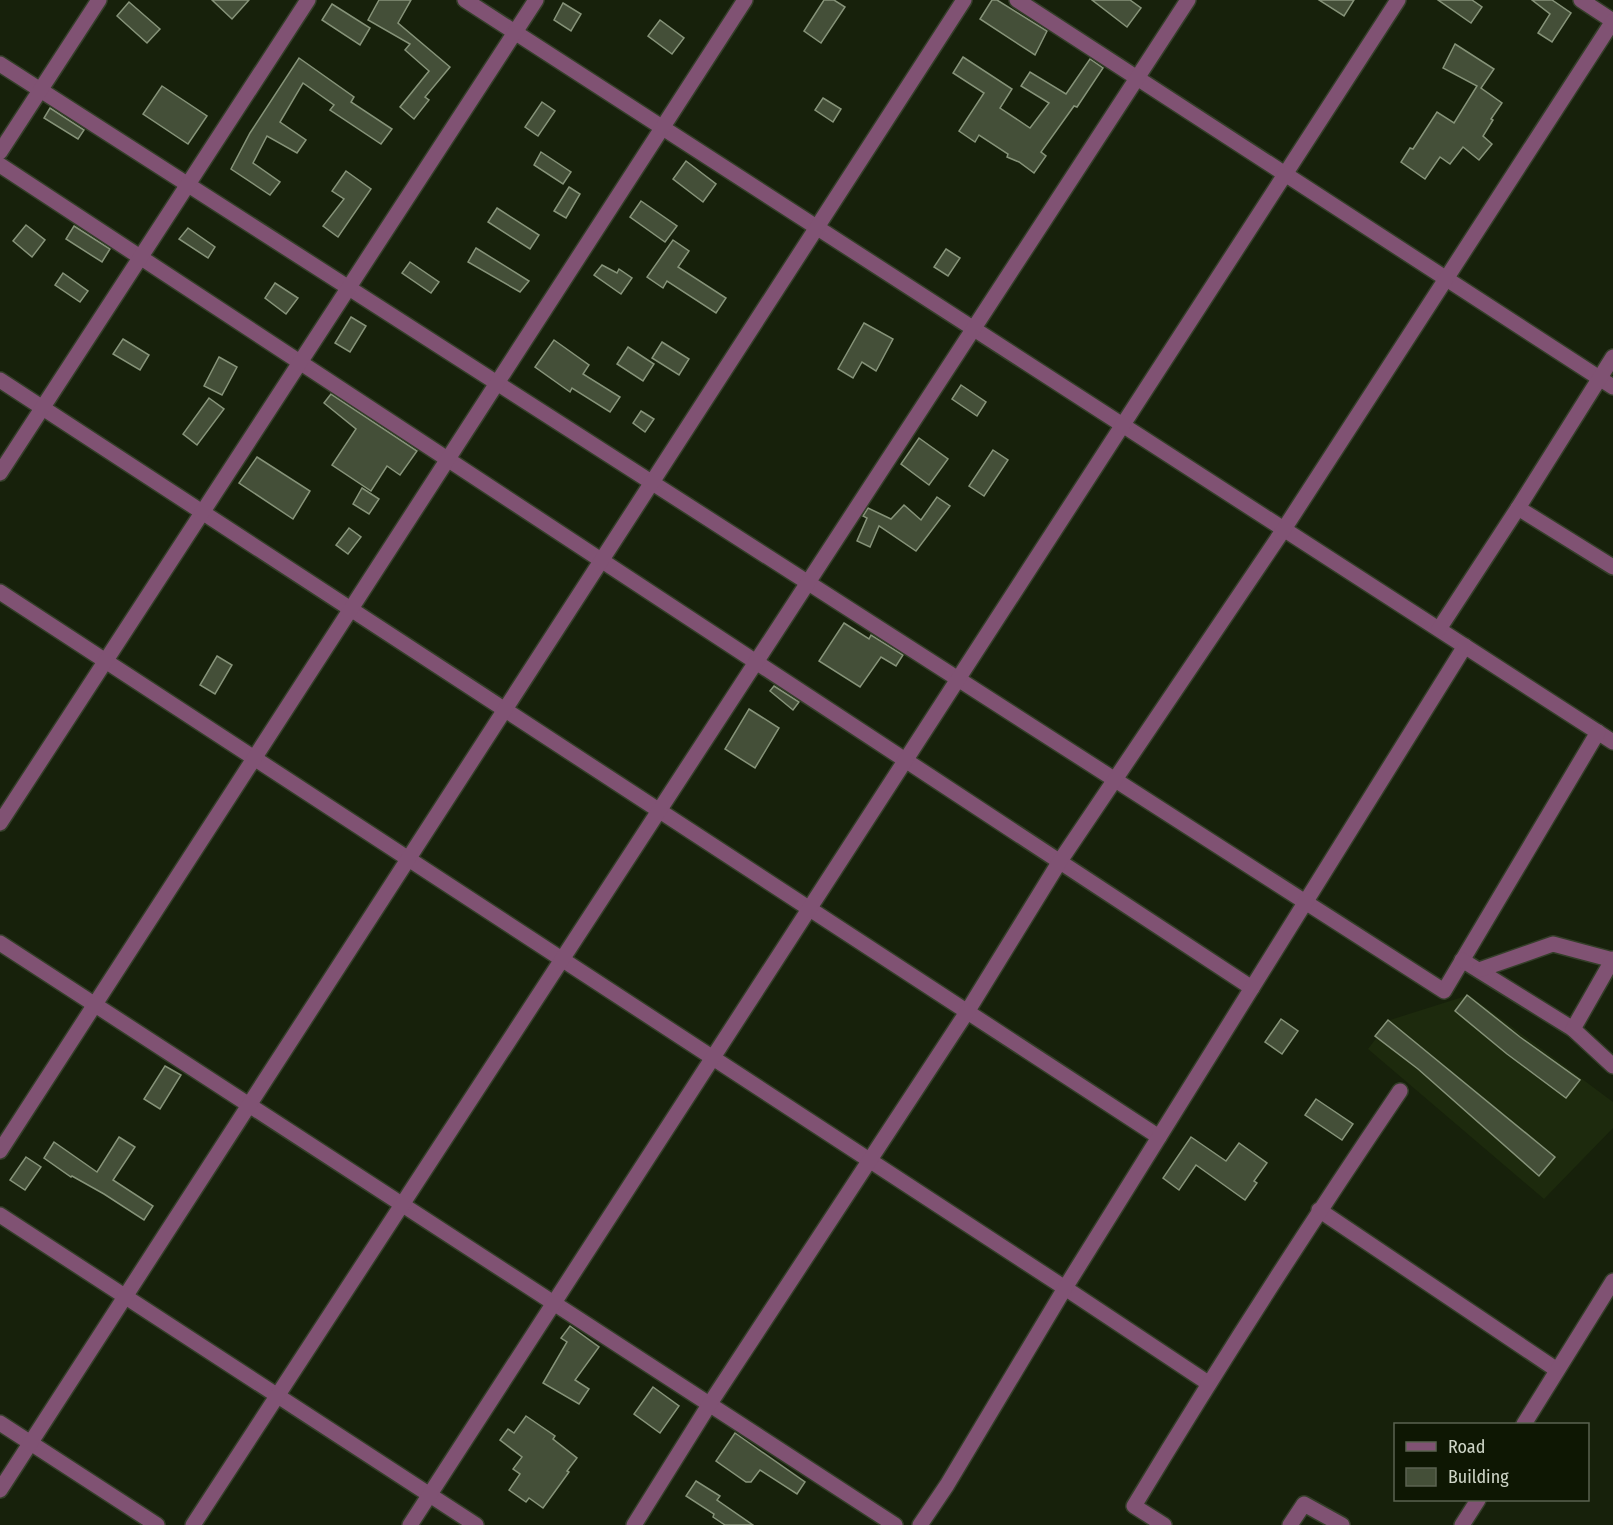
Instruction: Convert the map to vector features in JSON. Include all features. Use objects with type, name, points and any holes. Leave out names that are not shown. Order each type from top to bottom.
[{"type":"street","points":[[0,152],[99,0]]},
{"type":"street","points":[[0,473],[308,0]]},
{"type":"street","points":[[465,0],[1613,741]]},
{"type":"street","points":[[0,823],[536,0]]},
{"type":"street","points":[[0,1151],[745,0]]},
{"type":"street","points":[[0,1490],[964,0]]},
{"type":"street","points":[[1017,0],[1606,383]]},
{"type":"street","points":[[193,1525],[1188,0]]},
{"type":"street","points":[[410,1525],[1398,0]]},
{"type":"street","points":[[634,1525],[709,1405],[967,1012],[1060,861],[1284,529],[1613,21],[1581,0]]},
{"type":"street","points":[[0,64],[1444,991],[1598,732]]},
{"type":"street","points":[[0,165],[1252,988]]},
{"type":"street","points":[[1439,629],[1518,508],[1606,383],[1613,357]]},
{"type":"street","points":[[0,380],[1159,1137]]},
{"type":"street","points":[[1518,508],[1613,567]]},
{"type":"street","points":[[0,592],[1208,1383]]},
{"type":"street","points":[[920,1525],[947,1485],[1065,1288],[1465,646]]},
{"type":"street","points":[[0,943],[895,1525]]},
{"type":"street","points":[[1479,970],[1553,944],[1613,960],[1573,1029]]},
{"type":"street","points":[[1462,960],[1573,1029],[1613,1066]]},
{"type":"street","points":[[1164,1525],[1134,1506],[1208,1383],[1319,1210],[1400,1091]]},
{"type":"street","points":[[1319,1210],[1557,1370]]},
{"type":"street","points":[[0,1215],[476,1525]]},
{"type":"street","points":[[1525,1423],[1612,1286]]},
{"type":"street","points":[[0,1423],[157,1525]]},
{"type":"street","points":[[1462,1525],[1477,1501]]},
{"type":"street","points":[[1290,1525],[1304,1504],[1342,1525]]},
{"type":"shaded area","points":[[1469,995],[1613,1102],[1613,1128],[1544,1199],[1368,1049],[1390,1020]]},
{"type":"building","points":[[212,0],[249,0],[232,19]]},
{"type":"building","points":[[379,0],[411,0],[398,23],[450,67],[425,97],[429,100],[414,119],[400,107],[429,71],[405,50],[410,44],[368,20]]},
{"type":"building","points":[[824,0],[834,0],[845,7],[821,43],[804,31]]},
{"type":"building","points":[[992,0],[997,0],[1047,31],[1035,55],[980,19]]},
{"type":"building","points":[[1092,0],[1130,0],[1141,8],[1127,27]]},
{"type":"building","points":[[1319,0],[1354,0],[1344,16]]},
{"type":"building","points":[[1438,0],[1472,0],[1482,7],[1471,23]]},
{"type":"building","points":[[1532,0],[1552,0],[1571,13],[1552,42],[1538,33],[1550,14]]},
{"type":"building","points":[[129,2],[160,29],[147,43],[117,16]]},
{"type":"building","points":[[563,3],[581,14],[571,31],[554,20]]},
{"type":"building","points":[[332,4],[370,28],[360,45],[322,20]]},
{"type":"building","points":[[660,20],[684,38],[672,54],[648,36]]},
{"type":"building","points":[[1455,44],[1494,69],[1481,88],[1502,103],[1483,136],[1492,144],[1479,160],[1463,147],[1450,164],[1440,157],[1425,179],[1401,162],[1410,148],[1413,149],[1437,112],[1454,123],[1477,86],[1443,68]]},
{"type":"building","points":[[963,57],[1012,89],[1000,108],[1030,128],[1049,103],[1021,86],[1030,72],[1066,94],[1090,59],[1103,68],[1077,107],[1074,106],[1041,152],[1046,156],[1034,173],[1019,162],[1007,157],[1008,154],[979,135],[975,142],[959,131],[984,93],[953,73]]},
{"type":"building","points":[[299,58],[354,97],[351,102],[392,129],[381,144],[330,110],[334,105],[303,83],[280,122],[306,140],[297,153],[267,136],[253,163],[280,182],[270,195],[231,169],[250,133]]},
{"type":"building","points":[[162,86],[207,116],[188,144],[143,114]]},
{"type":"building","points":[[823,98],[841,109],[833,122],[815,110]]},
{"type":"building","points":[[542,102],[555,111],[538,136],[525,127]]},
{"type":"building","points":[[50,108],[84,130],[78,139],[44,118]]},
{"type":"building","points":[[541,152],[571,172],[563,184],[534,165]]},
{"type":"building","points":[[686,161],[716,184],[703,202],[673,179]]},
{"type":"building","points":[[346,171],[371,189],[338,237],[323,226],[344,199],[332,191]]},
{"type":"building","points":[[569,187],[580,194],[566,218],[554,211]]},
{"type":"building","points":[[641,201],[677,226],[665,242],[630,217]]},
{"type":"building","points":[[497,208],[539,235],[530,249],[488,222]]},
{"type":"building","points":[[26,225],[45,240],[32,257],[13,241]]},
{"type":"building","points":[[74,226],[110,249],[102,262],[66,239]]},
{"type":"building","points":[[188,228],[215,247],[208,258],[179,239]]},
{"type":"building","points":[[673,240],[689,251],[678,267],[726,298],[716,313],[667,281],[663,288],[647,277]]},
{"type":"building","points":[[476,248],[529,281],[520,292],[468,262]]},
{"type":"building","points":[[946,249],[960,258],[948,276],[934,267]]},
{"type":"building","points":[[410,262],[439,282],[431,293],[402,273]]},
{"type":"building","points":[[602,265],[617,273],[619,269],[632,278],[621,294],[594,275]]},
{"type":"building","points":[[63,273],[88,291],[80,302],[55,285]]},
{"type":"building","points":[[275,283],[298,298],[286,314],[265,298]]},
{"type":"building","points":[[351,317],[366,326],[350,352],[335,343]]},
{"type":"building","points":[[864,323],[893,339],[876,371],[862,362],[853,378],[838,369]]},
{"type":"building","points":[[123,339],[149,355],[140,370],[113,354]]},
{"type":"building","points":[[554,340],[589,365],[583,374],[620,397],[610,412],[572,388],[570,392],[535,367]]},
{"type":"building","points":[[662,342],[689,359],[679,375],[652,358]]},
{"type":"building","points":[[628,347],[654,364],[643,381],[617,364]]},
{"type":"building","points":[[219,357],[237,367],[222,395],[204,386]]},
{"type":"building","points":[[961,385],[986,402],[977,416],[952,399]]},
{"type":"building","points":[[331,394],[417,451],[400,475],[387,466],[371,491],[332,465],[356,429],[324,403]]},
{"type":"building","points":[[209,398],[224,409],[197,445],[183,434]]},
{"type":"building","points":[[641,411],[654,419],[645,432],[633,423]]},
{"type":"building","points":[[919,438],[948,459],[929,485],[901,464]]},
{"type":"building","points":[[993,450],[1008,460],[984,496],[969,486]]},
{"type":"building","points":[[257,457],[310,491],[293,519],[239,483]]},
{"type":"building","points":[[362,488],[379,499],[369,514],[353,504]]},
{"type":"building","points":[[937,497],[950,506],[916,551],[879,526],[870,547],[857,541],[867,518],[863,516],[868,508],[891,519],[904,505],[921,520]]},
{"type":"building","points":[[349,528],[361,537],[348,554],[336,545]]},
{"type":"building","points":[[844,623],[869,639],[871,635],[903,655],[896,666],[881,657],[860,687],[819,661]]},
{"type":"building","points":[[217,656],[232,665],[215,694],[200,685]]},
{"type":"building","points":[[774,686],[799,702],[793,710],[770,691]]},
{"type":"building","points":[[749,709],[779,728],[755,768],[725,749]]},
{"type":"building","points":[[1467,995],[1580,1080],[1566,1098],[1455,1011]]},
{"type":"building","points":[[1281,1019],[1298,1031],[1282,1054],[1265,1042]]},
{"type":"building","points":[[1388,1020],[1555,1157],[1539,1176],[1418,1069],[1375,1036]]},
{"type":"building","points":[[165,1066],[181,1075],[160,1109],[144,1099]]},
{"type":"building","points":[[1316,1099],[1353,1124],[1342,1140],[1305,1115]]},
{"type":"building","points":[[119,1137],[135,1147],[113,1180],[153,1206],[144,1220],[104,1194],[71,1177],[44,1158],[54,1142],[97,1172]]},
{"type":"building","points":[[1191,1137],[1226,1161],[1239,1143],[1267,1163],[1254,1181],[1257,1183],[1245,1200],[1196,1165],[1179,1190],[1163,1178]]},
{"type":"building","points":[[26,1157],[41,1167],[25,1190],[10,1180]]},
{"type":"building","points":[[570,1326],[599,1347],[575,1380],[589,1389],[579,1404],[543,1383],[567,1342],[561,1338]]},
{"type":"building","points":[[653,1387],[679,1406],[660,1433],[634,1414]]},
{"type":"building","points":[[526,1416],[555,1436],[553,1439],[577,1458],[543,1508],[529,1498],[526,1502],[509,1490],[520,1474],[513,1469],[522,1457],[500,1440],[508,1429],[514,1433]]},
{"type":"building","points":[[735,1433],[805,1482],[797,1494],[760,1470],[751,1482],[746,1482],[716,1461]]},
{"type":"building","points":[[696,1481],[720,1496],[717,1500],[753,1525],[725,1525],[713,1517],[714,1514],[686,1496]]}]
